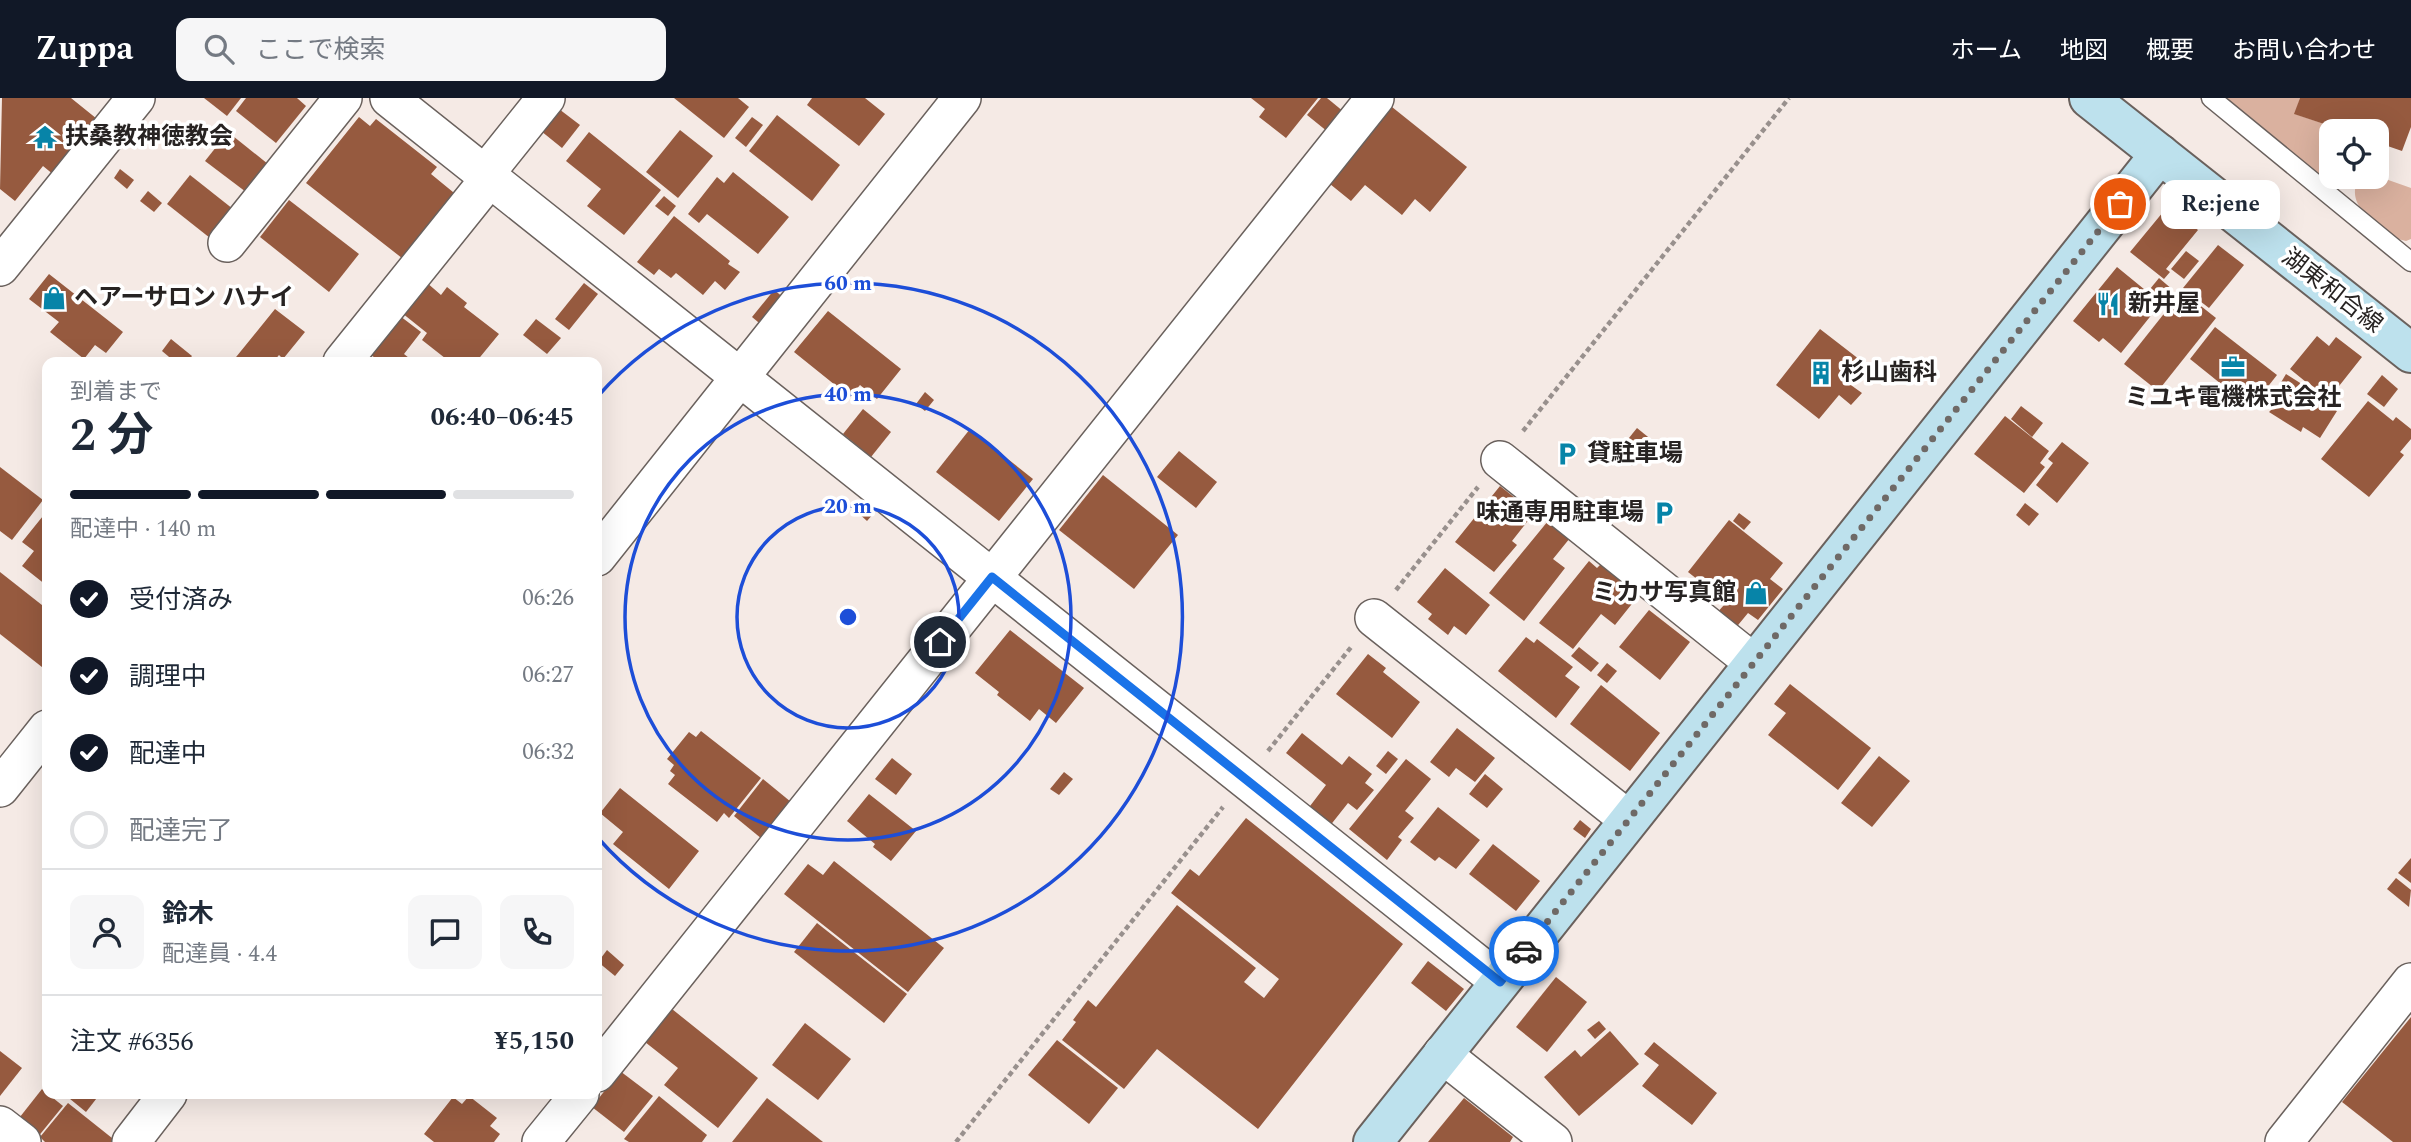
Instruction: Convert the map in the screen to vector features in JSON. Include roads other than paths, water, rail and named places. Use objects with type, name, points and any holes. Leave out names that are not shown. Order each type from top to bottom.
[{"type":"street","points":[[0,267],[136,98]]},
{"type":"street","points":[[227,243],[343,98]]},
{"type":"street","points":[[389,98],[1500,982]]},
{"type":"street","points":[[346,357],[547,98]]},
{"type":"street","points":[[602,551],[962,98]]},
{"type":"street","points":[[602,1067],[1375,98]]},
{"type":"street","name":"湖東和合線","points":[[2089,98],[2411,353]]},
{"type":"street","points":[[1373,1142],[2160,154]]},
{"type":"street","points":[[1500,460],[1754,663]]},
{"type":"street","points":[[1374,618],[1629,820]]},
{"type":"street","points":[[0,788],[42,735]]},
{"type":"street","points":[[2284,1142],[2411,982]]},
{"type":"street","points":[[1442,1054],[1553,1142]]},
{"type":"street","points":[[131,1142],[164,1099]]},
{"type":"street","points":[[541,1142],[576,1099]]},
{"type":"street","points":[[0,1125],[22,1142]]},
{"type":"lane","points":[[2211,98],[2411,262]]},
{"type":"place","name":"扶桑教神徳教会","points":[[45,137]]},
{"type":"place","name":"Re:jene","points":[[2120,204]]},
{"type":"place","name":"ヘアーサロン ハナイ","points":[[54,298]]},
{"type":"place","name":"新井屋","points":[[2108,304]]},
{"type":"place","name":"ミユキ電機株式会社","points":[[2233,367]]},
{"type":"place","name":"杉山歯科","points":[[1821,373]]},
{"type":"place","name":"貸駐車場","points":[[1567,454]]},
{"type":"place","name":"味通専用駐車場","points":[[1664,513]]},
{"type":"place","name":"ミカサ写真館","points":[[1756,593]]}]
